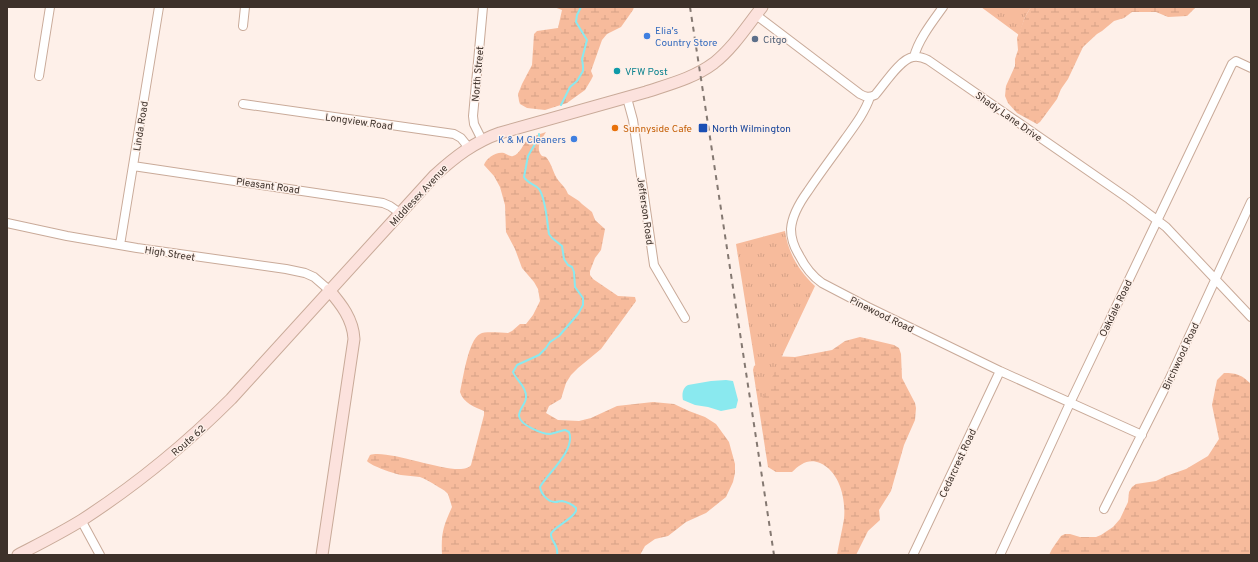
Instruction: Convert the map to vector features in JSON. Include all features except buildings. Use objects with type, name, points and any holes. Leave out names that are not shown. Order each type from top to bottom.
[{"type":"main road","name":"Middlesex Avenue","points":[[329,290],[435,175],[454,158],[469,148],[482,140],[521,127],[670,85],[695,74],[706,68],[731,46],[759,11]]},
{"type":"main road","name":"Route 62","points":[[18,555],[81,520],[138,481],[164,460],[198,431],[231,399],[329,290]]},
{"type":"main road","points":[[322,555],[354,339],[353,329],[348,317],[329,290]]},
{"type":"street","points":[[39,76],[50,7]]},
{"type":"street","name":"Linda Road","points":[[120,245],[159,7]]},
{"type":"street","points":[[243,26],[245,7]]},
{"type":"street","name":"North Street","points":[[482,140],[474,124],[473,116],[483,7]]},
{"type":"street","points":[[759,11],[860,94],[865,97],[870,97],[875,95],[904,62],[911,57],[914,57],[921,40],[943,7]]},
{"type":"street","name":"Shady Lane Drive","points":[[914,57],[924,58],[932,63],[1157,220],[1251,317]]},
{"type":"street","name":"Oakdale Road","points":[[1000,555],[1070,403],[1233,62],[1237,62],[1251,68]]},
{"type":"street","name":"Pinewood Road","points":[[870,97],[867,106],[857,122],[796,210],[791,228],[793,241],[796,251],[806,268],[811,274],[830,288],[1000,371],[1142,436]]},
{"type":"street","name":"Jefferson Road","points":[[627,98],[633,120],[654,265],[685,318]]},
{"type":"street","name":"Longview Road","points":[[243,104],[451,134],[458,136],[469,148]]},
{"type":"street","name":"Pleasant Road","points":[[134,166],[383,203],[400,213]]},
{"type":"street","name":"Birchwood Road","points":[[1104,509],[1169,380],[1251,202]]},
{"type":"street","name":"High Street","points":[[7,223],[68,236],[168,253],[286,269],[305,273],[314,277],[329,290]]},
{"type":"street","name":"Cedarcrest Road","points":[[913,555],[1000,371]]},
{"type":"street","points":[[81,520],[100,555]]},
{"type":"green space","points":[[554,7],[634,7],[621,27],[607,34],[602,40],[591,71],[593,76],[585,90],[567,103],[545,110],[527,108],[520,104],[518,94],[532,65],[534,34],[537,31],[558,28],[562,10]]},
{"type":"green space","points":[[981,7],[1031,7],[1025,17],[1019,35]]},
{"type":"green space","points":[[1031,7],[1196,7],[1187,16],[1168,17],[1156,12],[1132,12],[1124,18],[1114,21],[1083,47],[1057,99],[1037,124],[1017,113],[1008,103],[1005,96],[1006,86],[1015,66],[1015,59],[1018,50],[1017,38],[1025,17]]},
{"type":"green space","points":[[546,132],[539,147],[540,153],[542,156],[546,157],[556,177],[568,194],[592,212],[595,220],[605,229],[601,250],[595,258],[590,275],[593,279],[618,296],[635,297],[636,301],[601,349],[571,375],[566,383],[561,399],[549,406],[546,413],[558,420],[579,421],[591,418],[617,406],[653,402],[674,404],[705,417],[716,424],[729,442],[735,464],[733,482],[726,497],[706,513],[686,522],[668,536],[655,539],[645,546],[640,555],[442,555],[443,530],[452,507],[448,494],[436,485],[420,477],[394,473],[367,461],[370,455],[380,454],[454,469],[465,469],[471,465],[484,415],[484,411],[467,402],[460,392],[472,344],[482,333],[508,333],[520,324],[526,324],[533,315],[540,301],[538,289],[522,268],[515,249],[506,232],[505,205],[500,187],[494,176],[484,165],[489,158],[498,153],[504,153],[511,156],[515,155],[520,151],[528,139]]},
{"type":"green space","points":[[785,231],[786,239],[795,261],[799,268],[815,286],[761,401],[736,244]]},
{"type":"green space","points":[[860,337],[894,345],[899,348],[901,354],[902,378],[915,403],[915,420],[904,445],[891,491],[879,510],[880,520],[868,531],[856,555],[837,555],[844,519],[844,503],[843,495],[837,479],[827,467],[812,461],[805,463],[792,472],[776,472],[768,467],[753,370],[754,366],[772,356],[795,357],[832,350],[845,341]]},
{"type":"green space","points":[[1224,373],[1239,375],[1251,384],[1251,555],[1049,555],[1061,536],[1065,534],[1080,537],[1096,537],[1113,527],[1120,519],[1128,502],[1129,492],[1136,484],[1156,481],[1186,469],[1208,456],[1219,439],[1212,405],[1217,380]]},
{"type":"water","points":[[726,380],[733,381],[738,400],[736,408],[721,411],[695,405],[683,400],[684,390],[688,385]]},
{"type":"waterway","points":[[561,105],[570,87],[577,81],[583,71],[582,59],[587,40],[576,22],[577,15],[581,7]]},
{"type":"waterway","points":[[539,134],[539,137],[528,156],[524,177],[527,181],[537,187],[541,193],[545,204],[549,234],[562,246],[564,259],[568,265],[572,267],[574,272],[575,287],[583,298],[583,305],[578,314],[559,336],[550,342],[539,355],[517,365],[513,372],[526,392],[526,399],[520,410],[519,416],[523,423],[546,434],[565,430],[569,432],[569,446],[565,454],[540,487],[543,495],[550,501],[564,501],[576,508],[574,514],[552,531],[551,536],[557,548],[557,555]]},
{"type":"railway","points":[[690,7],[774,555]]},
{"type":"place","name":"Elia's Country Store","points":[[647,36]]},
{"type":"place","name":"Citgo","points":[[755,39]]},
{"type":"place","name":"VFW Post","points":[[617,71]]},
{"type":"place","name":"Sunnyside Cafe","points":[[615,128]]},
{"type":"place","name":"North Wilmington","points":[[703,128]]},
{"type":"place","name":"K & M Cleaners","points":[[574,139]]}]
